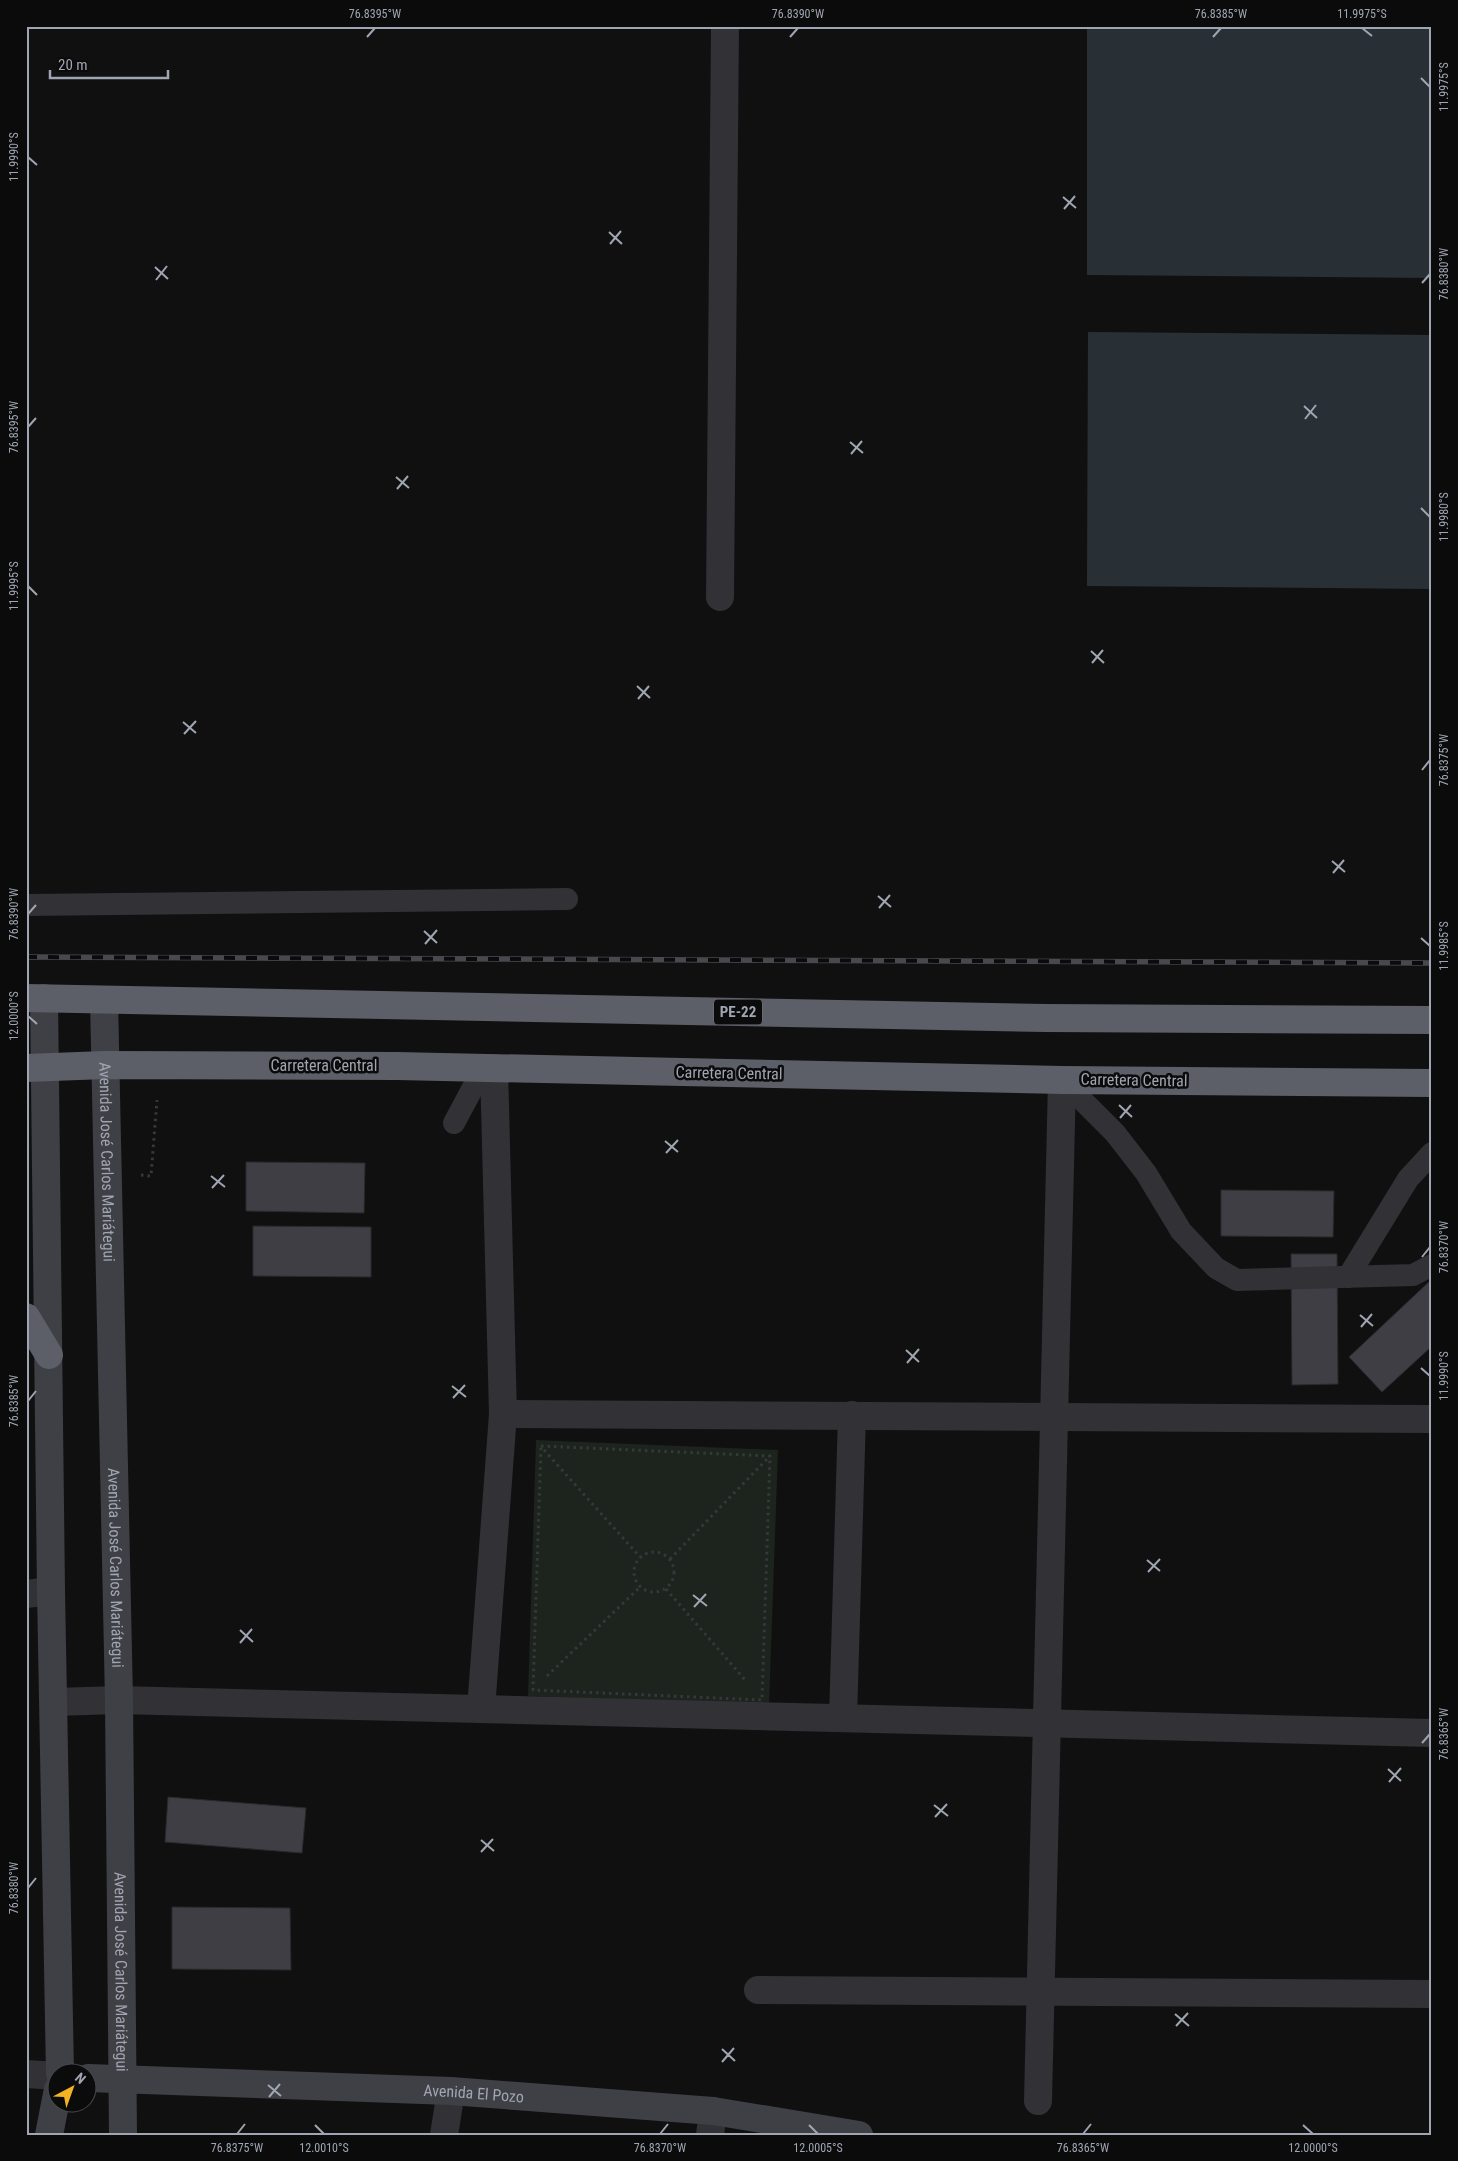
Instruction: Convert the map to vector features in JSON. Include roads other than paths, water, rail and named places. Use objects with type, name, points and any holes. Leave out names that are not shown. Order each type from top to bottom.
[{"type":"highway","name":"PE-22","points":[[35,998],[1046,1018],[1432,1020]]},
{"type":"highway","name":"Carretera Central","points":[[35,1068],[105,1065],[489,1067],[1062,1080],[1432,1084]]},
{"type":"highway","points":[[26,1317],[49,1355]]},
{"type":"main road","points":[[35,998],[35,1068],[49,1355],[38,1593],[54,1702],[59,2064]]},
{"type":"main road","name":"Avenida José Carlos Mariátegui","points":[[104,1000],[119,1700],[124,2079],[123,2135]]},
{"type":"main road","name":"Avenida El Pozo","points":[[98,2078],[451,2091],[712,2123],[859,2135]]},
{"type":"main road","points":[[49,2135],[53,2114]]},
{"type":"street","points":[[720,597],[725,26]]},
{"type":"street","points":[[487,1709],[507,1414],[489,1067]]},
{"type":"street","points":[[1038,2101],[1062,1080]]},
{"type":"street","points":[[507,1414],[1432,1419]]},
{"type":"street","points":[[843,1718],[852,1416]]},
{"type":"street","points":[[54,1702],[119,1700],[487,1709],[760,1703],[843,1718],[1432,1733]]},
{"type":"street","points":[[758,1990],[1432,1994]]},
{"type":"street","points":[[26,2074],[48,2075]]},
{"type":"street","points":[[444,2135],[451,2091]]},
{"type":"lane","points":[[26,905],[567,899]]},
{"type":"lane","points":[[454,1123],[489,1067]]},
{"type":"lane","points":[[1062,1080],[1115,1133],[1146,1172],[1181,1232],[1216,1268],[1237,1280],[1414,1274],[1432,1265]]},
{"type":"lane","points":[[1348,1277],[1408,1179],[1432,1153]]},
{"type":"railway","points":[[26,957],[1432,963]]}]
